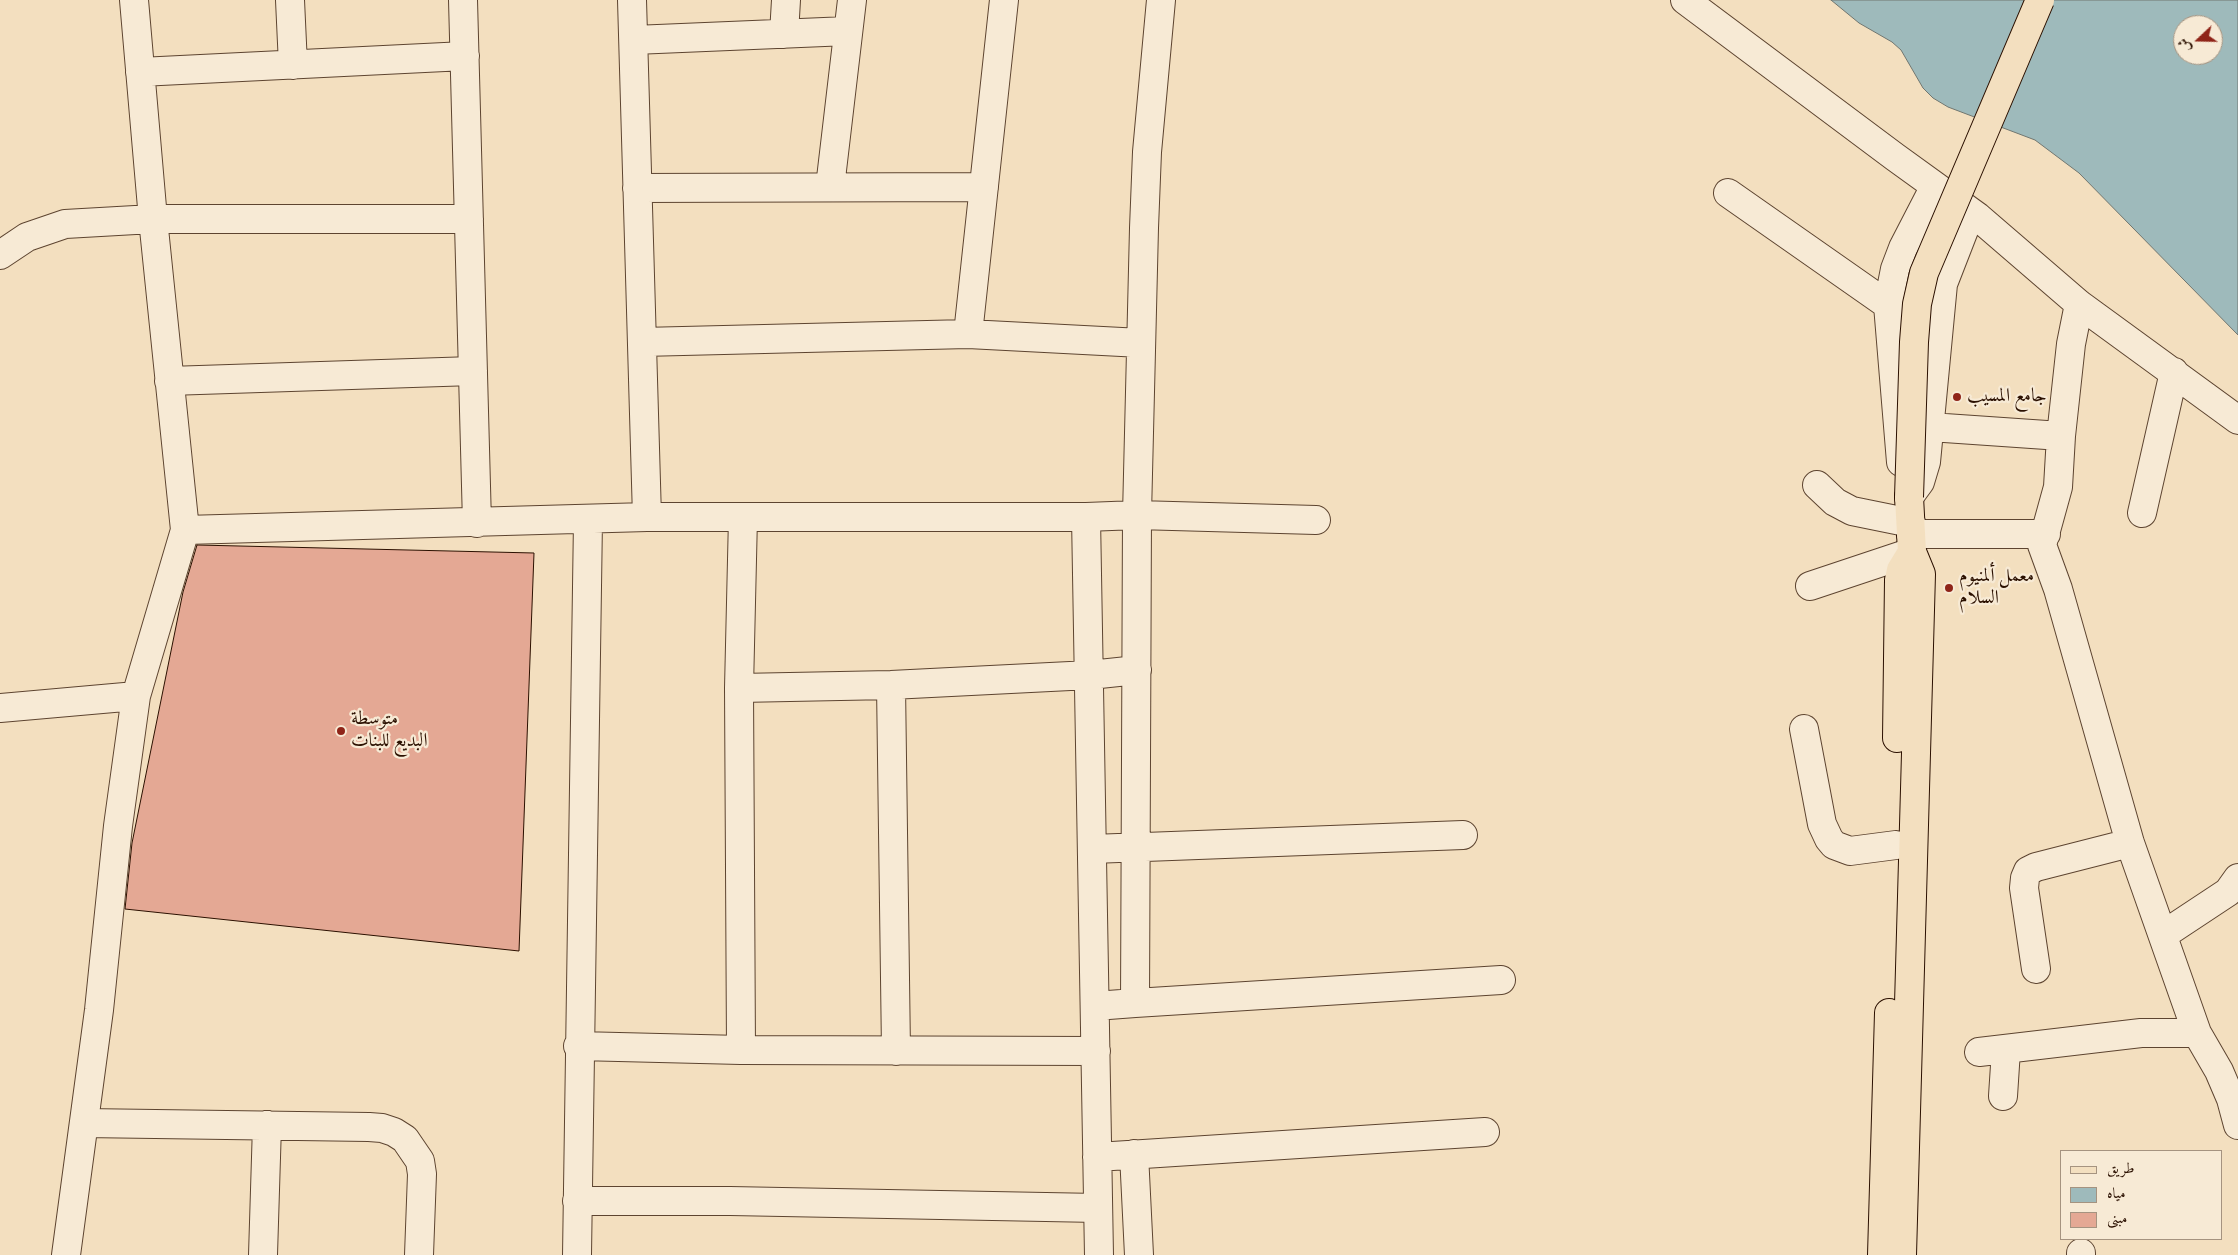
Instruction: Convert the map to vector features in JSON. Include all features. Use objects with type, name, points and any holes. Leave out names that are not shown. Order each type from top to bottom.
[{"type":"main road","points":[[1882,1255],[1896,845],[1899,580],[1911,527],[1914,342],[1917,304],[1924,273],[2040,0]]},
{"type":"main road","points":[[1902,1255],[1921,574],[1911,527]]},
{"type":"street","points":[[66,1255],[99,1010],[126,763],[136,696],[180,554],[185,530],[153,219],[134,0]]},
{"type":"street","points":[[290,0],[293,66]]},
{"type":"street","points":[[463,0],[478,523]]},
{"type":"street","points":[[632,0],[647,517]]},
{"type":"street","points":[[784,34],[786,0]]},
{"type":"street","points":[[830,187],[852,0]]},
{"type":"street","points":[[968,334],[1004,0]]},
{"type":"street","points":[[1135,1004],[1137,515],[1141,343],[1148,152],[1161,0]]},
{"type":"street","points":[[1685,0],[1971,212],[2079,304],[2238,420]]},
{"type":"street","points":[[634,40],[848,31]]},
{"type":"street","points":[[140,72],[293,66],[465,56]]},
{"type":"street","points":[[1911,527],[1902,466],[1888,305],[1895,269],[1903,248],[1935,186]]},
{"type":"street","points":[[637,188],[984,187]]},
{"type":"street","points":[[1728,193],[1888,305]]},
{"type":"street","points":[[1810,586],[1911,527],[1924,473],[1944,284],[1971,212]]},
{"type":"street","points":[[0,255],[27,237],[66,224],[153,219],[469,219]]},
{"type":"street","points":[[2079,304],[2071,344],[2061,436],[2058,487],[2042,545],[2058,589],[2130,843],[2197,1033],[2219,1071],[2236,1107]]},
{"type":"street","points":[[642,342],[968,334],[1141,343]]},
{"type":"street","points":[[169,381],[473,371]]},
{"type":"street","points":[[2142,513],[2174,372]]},
{"type":"street","points":[[1930,428],[2061,436]]},
{"type":"street","points":[[1817,486],[1835,502],[1852,511],[1911,527],[2046,534]]},
{"type":"street","points":[[185,530],[647,517],[1086,517],[1137,515],[1316,520]]},
{"type":"street","points":[[741,1050],[739,688],[743,517]]},
{"type":"street","points":[[1086,517],[1099,1255]]},
{"type":"street","points":[[577,1255],[578,1046],[588,520]]},
{"type":"street","points":[[739,688],[891,685],[1090,675],[1137,670]]},
{"type":"street","points":[[891,685],[896,1051]]},
{"type":"street","points":[[0,708],[136,696]]},
{"type":"street","points":[[1804,729],[1822,824],[1828,839],[1834,845],[1850,850],[1896,845]]},
{"type":"street","points":[[1092,849],[1463,835]]},
{"type":"street","points":[[2036,970],[2024,888],[2028,871],[2036,867],[2130,843]]},
{"type":"street","points":[[2163,935],[2228,892],[2238,878]]},
{"type":"street","points":[[1095,1006],[1501,980]]},
{"type":"street","points":[[1979,1052],[2141,1033],[2197,1033]]},
{"type":"street","points":[[578,1046],[741,1050],[1096,1051]]},
{"type":"street","points":[[2003,1096],[2006,1050]]},
{"type":"street","points":[[84,1123],[382,1128],[405,1139],[420,1161],[422,1174],[419,1255]]},
{"type":"street","points":[[263,1255],[267,1125]]},
{"type":"street","points":[[1097,1157],[1485,1132]]},
{"type":"street","points":[[1134,1154],[1139,1255]]},
{"type":"street","points":[[577,1201],[1098,1208]]},
{"type":"water","points":[[1831,0],[2238,0],[2238,335],[2079,173],[2035,140],[1948,107],[1933,98],[1923,88],[1901,50],[1892,42],[1859,23]]},
{"type":"building","name":"متوسطة البديع للبنات","points":[[197,545],[534,553],[519,951],[125,909],[132,843],[183,592]]},
{"type":"place","name":"جامع المسيب","points":[[1957,397]]},
{"type":"place","name":"معمل ألمنيوم السلام","points":[[1949,588]]},
{"type":"place","name":"متوسطة البديع للبنات","points":[[341,731]]}]
